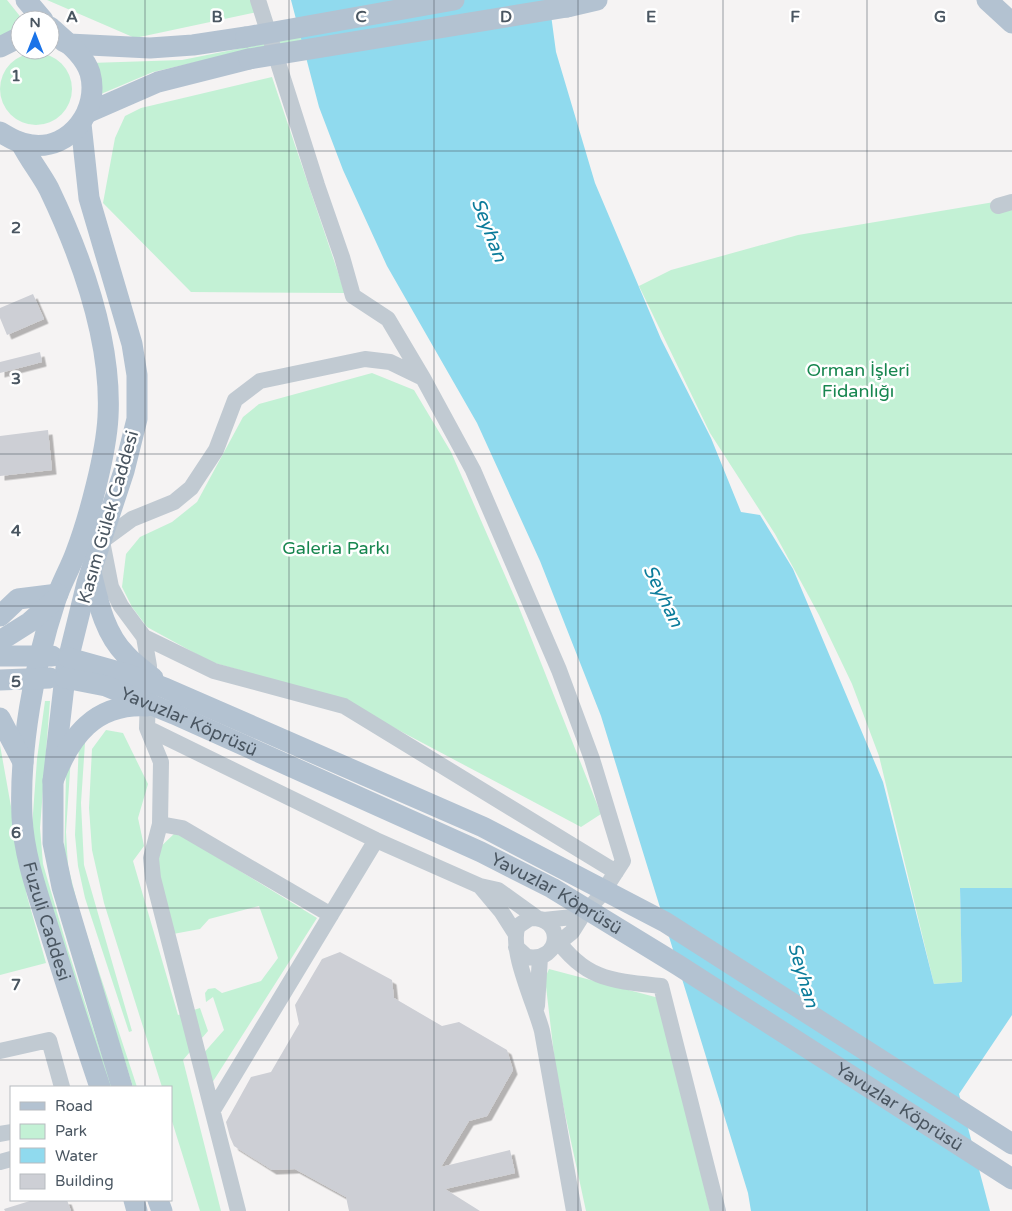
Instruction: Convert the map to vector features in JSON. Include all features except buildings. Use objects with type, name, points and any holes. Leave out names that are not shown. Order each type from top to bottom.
[{"type":"main road","points":[[26,0],[34,10]]},
{"type":"main road","points":[[60,40],[150,48],[193,45],[454,0]]},
{"type":"main road","points":[[6,136],[33,146],[52,144],[67,137],[84,118],[158,82],[249,60],[567,7],[597,0]]},
{"type":"main road","points":[[987,0],[1012,23]]},
{"type":"main road","name":"Kasım Gülek Caddesi","points":[[60,41],[81,56],[90,72],[93,90],[84,118],[89,198],[102,250],[132,344],[137,375],[137,420],[66,668]]},
{"type":"main road","name":"Kasım Gülek Caddesi","points":[[6,136],[32,164],[48,187],[76,256],[98,322],[104,356],[108,418],[98,473],[76,553],[57,597],[37,665]]},
{"type":"main road","points":[[53,781],[64,753],[82,729],[100,715],[119,706],[161,697],[125,655],[109,632],[99,605],[92,572]]},
{"type":"main road","points":[[0,616],[18,600],[57,597]]},
{"type":"main road","points":[[0,641],[30,622],[57,597]]},
{"type":"main road","points":[[0,656],[37,665]]},
{"type":"main road","points":[[0,680],[37,665]]},
{"type":"main road","name":"Yavuzlar Köprüsü","points":[[37,665],[130,674],[161,697],[552,888],[678,965],[1012,1179]]},
{"type":"main road","name":"Fuzuli Caddesi","points":[[37,665],[23,762],[22,817],[26,853],[100,1086]]},
{"type":"main road","name":"Fuzuli Caddesi","points":[[66,668],[53,781],[53,843],[62,887],[122,1086]]},
{"type":"main road","name":"Yavuzlar Köprüsü","points":[[161,697],[483,828],[665,922],[1012,1144]]},
{"type":"main road","points":[[0,718],[23,762]]},
{"type":"street","points":[[258,0],[353,296],[388,320],[423,378],[473,470],[559,670],[592,759],[623,861],[601,895],[582,916],[572,932],[552,947],[527,957],[515,940],[501,912],[480,886]]},
{"type":"street","points":[[238,1211],[153,878],[151,858],[160,824],[162,762],[147,728],[149,666],[144,637],[121,606],[111,587],[102,541],[132,519],[174,502],[191,488],[216,450],[235,400],[260,381],[365,359],[390,362],[423,378]]},
{"type":"street","points":[[144,637],[214,671],[344,706],[616,872]]},
{"type":"street","points":[[147,728],[376,840],[480,886],[498,890],[540,919],[553,930],[552,947],[537,1011]]},
{"type":"street","points":[[160,824],[182,828],[330,915]]},
{"type":"street","points":[[213,1110],[376,840]]},
{"type":"street","points":[[574,1211],[537,1011],[527,988],[515,940],[523,921],[582,916]]},
{"type":"street","points":[[552,947],[585,969],[610,980],[661,986],[718,1211]]},
{"type":"street","points":[[0,1051],[49,1040],[62,1086]]},
{"type":"green space","points":[[0,0],[7,0],[15,10],[10,10],[10,34],[0,38]]},
{"type":"green space","points":[[47,0],[258,0],[262,11],[135,38]]},
{"type":"green space","points":[[483,0],[500,0],[153,72],[101,94],[90,63],[182,60]]},
{"type":"green space","points":[[14,60],[58,60],[62,63],[70,75],[72,82],[70,103],[62,115],[43,125],[22,123],[10,115],[0,96],[2,75],[10,63]]},
{"type":"green space","points":[[272,77],[345,293],[191,292],[103,203],[115,138],[125,116],[141,108]]},
{"type":"green space","name":"Orman İşleri Fidanlığı","points":[[1012,199],[1012,888],[960,888],[962,982],[934,984],[879,756],[852,684],[819,615],[775,534],[710,433],[639,286],[671,270],[798,235]]},
{"type":"green space","name":"Galeria Parkı","points":[[372,373],[414,390],[451,452],[518,605],[601,814],[581,827],[338,698],[211,662],[147,627],[132,607],[122,587],[126,554],[140,537],[172,522],[197,502],[243,417],[259,404]]},
{"type":"green space","points":[[45,701],[50,701],[40,828],[43,864],[68,950],[112,1086],[108,1086],[38,865],[32,827],[37,759]]},
{"type":"green space","points":[[106,730],[123,733],[148,784],[138,818],[144,846],[133,861],[178,1015],[200,1008],[208,1031],[183,1060],[221,1211],[200,1211],[172,1121],[172,1086],[162,1086],[104,903],[92,850],[89,808],[92,749]]},
{"type":"green space","points":[[79,743],[85,743],[81,803],[84,865],[132,1031],[129,1032],[85,898],[78,866],[75,835]]},
{"type":"green space","points":[[0,745],[27,896],[46,963],[0,975]]},
{"type":"green space","points":[[71,756],[66,832],[68,866],[80,914],[137,1086],[133,1086],[64,867],[66,773]]},
{"type":"green space","points":[[176,832],[317,918],[212,1083],[202,1055],[224,1030],[213,997],[206,1002],[205,993],[208,989],[215,988],[222,993],[261,981],[278,958],[259,906],[209,919],[200,929],[173,934],[153,854]]},
{"type":"green space","points":[[549,969],[659,998],[710,1211],[586,1211],[556,1072],[545,978]]},
{"type":"water","name":"Seyhan","points":[[291,0],[549,0],[556,52],[595,183],[661,339],[711,438],[741,512],[760,515],[793,569],[883,782],[934,984],[962,982],[960,888],[1012,888],[1012,1015],[959,1094],[990,1211],[751,1211],[748,1193],[601,716],[540,561],[477,423],[387,266],[343,170],[319,107]]}]
